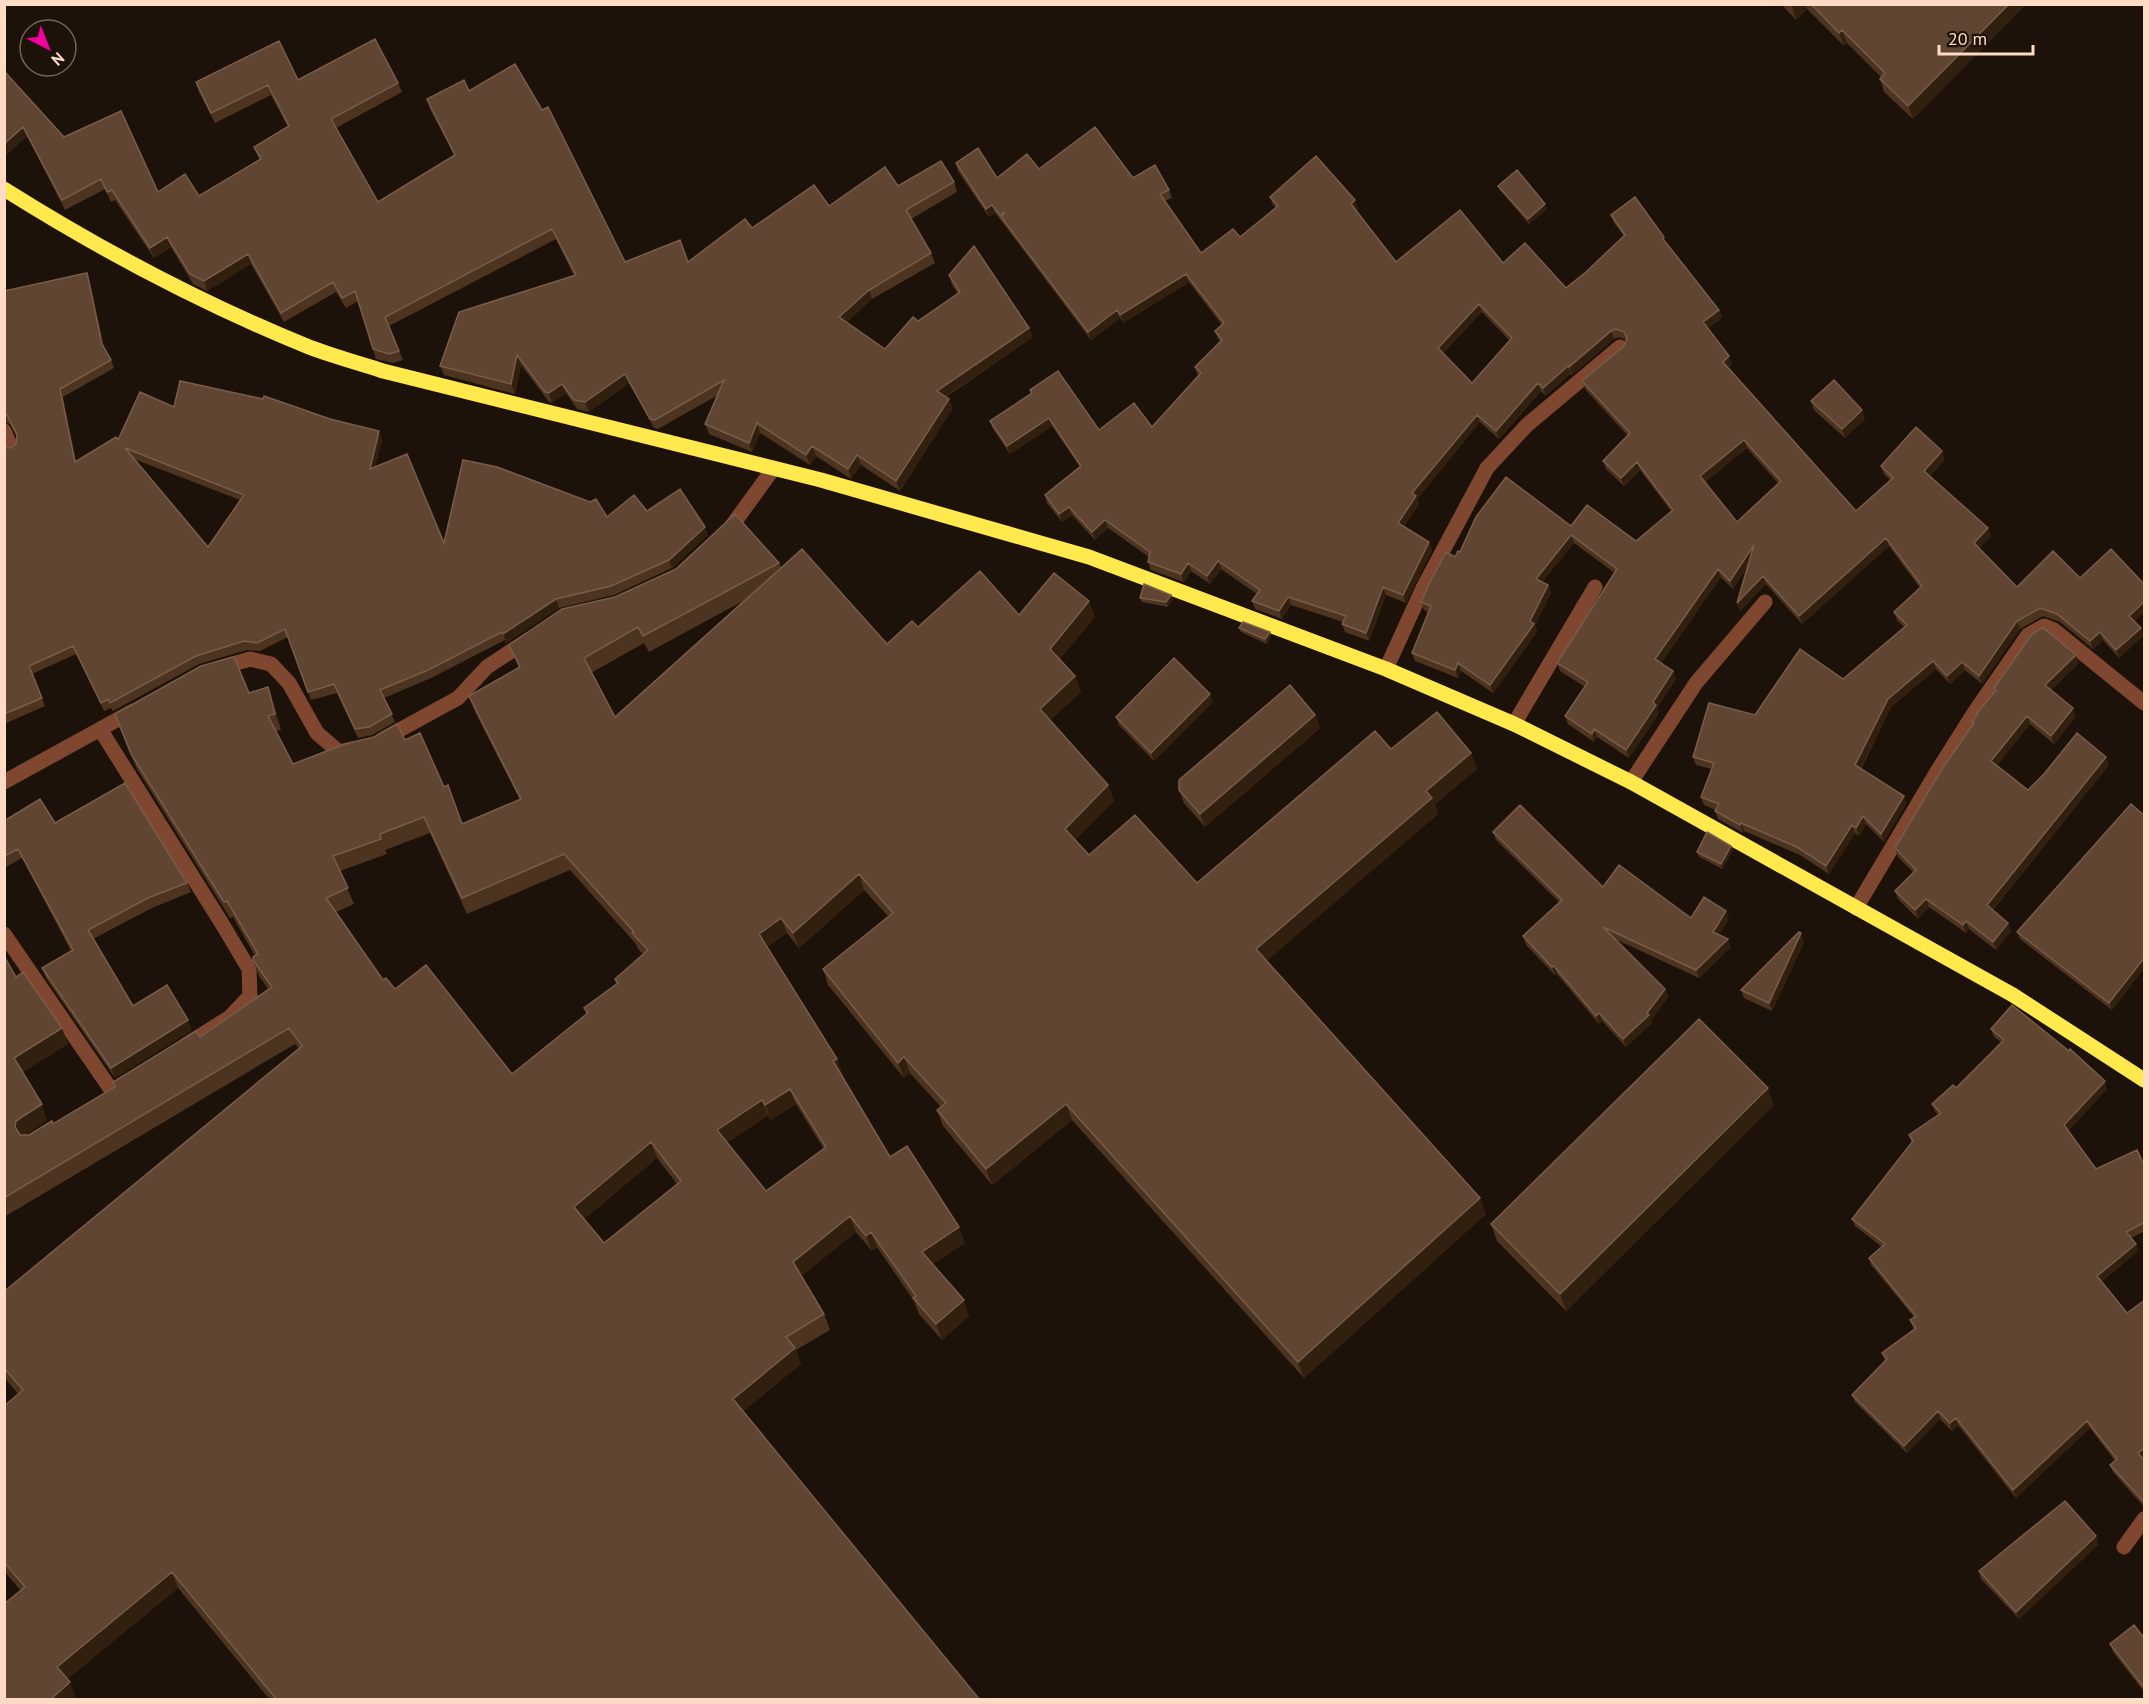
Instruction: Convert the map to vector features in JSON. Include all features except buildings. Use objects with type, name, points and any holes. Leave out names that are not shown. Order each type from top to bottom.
[{"type":"main road","points":[[4,189],[51,218],[148,271],[232,314],[311,348],[383,371],[821,480],[1089,557],[1386,669],[1514,724],[1631,782],[2013,995],[2145,1080]]},
{"type":"street","points":[[1386,669],[1422,588],[1487,468],[1527,426],[1620,347]]},
{"type":"street","points":[[4,431],[11,447]]},
{"type":"street","points":[[716,541],[731,527],[773,469]]},
{"type":"street","points":[[1514,724],[1595,587]]},
{"type":"street","points":[[1631,782],[1696,683],[1765,602]]},
{"type":"street","points":[[1856,908],[1938,770],[2028,635],[2044,626],[2054,630],[2145,703]]},
{"type":"street","points":[[203,673],[250,659],[271,664],[289,683],[317,733],[339,752],[375,744],[458,698],[487,667],[545,629]]},
{"type":"street","points":[[4,782],[141,707]]},
{"type":"street","points":[[100,729],[249,969],[250,996],[230,1017],[171,1054]]},
{"type":"street","points":[[4,934],[112,1091]]},
{"type":"street","points":[[2124,1547],[2145,1519]]}]
